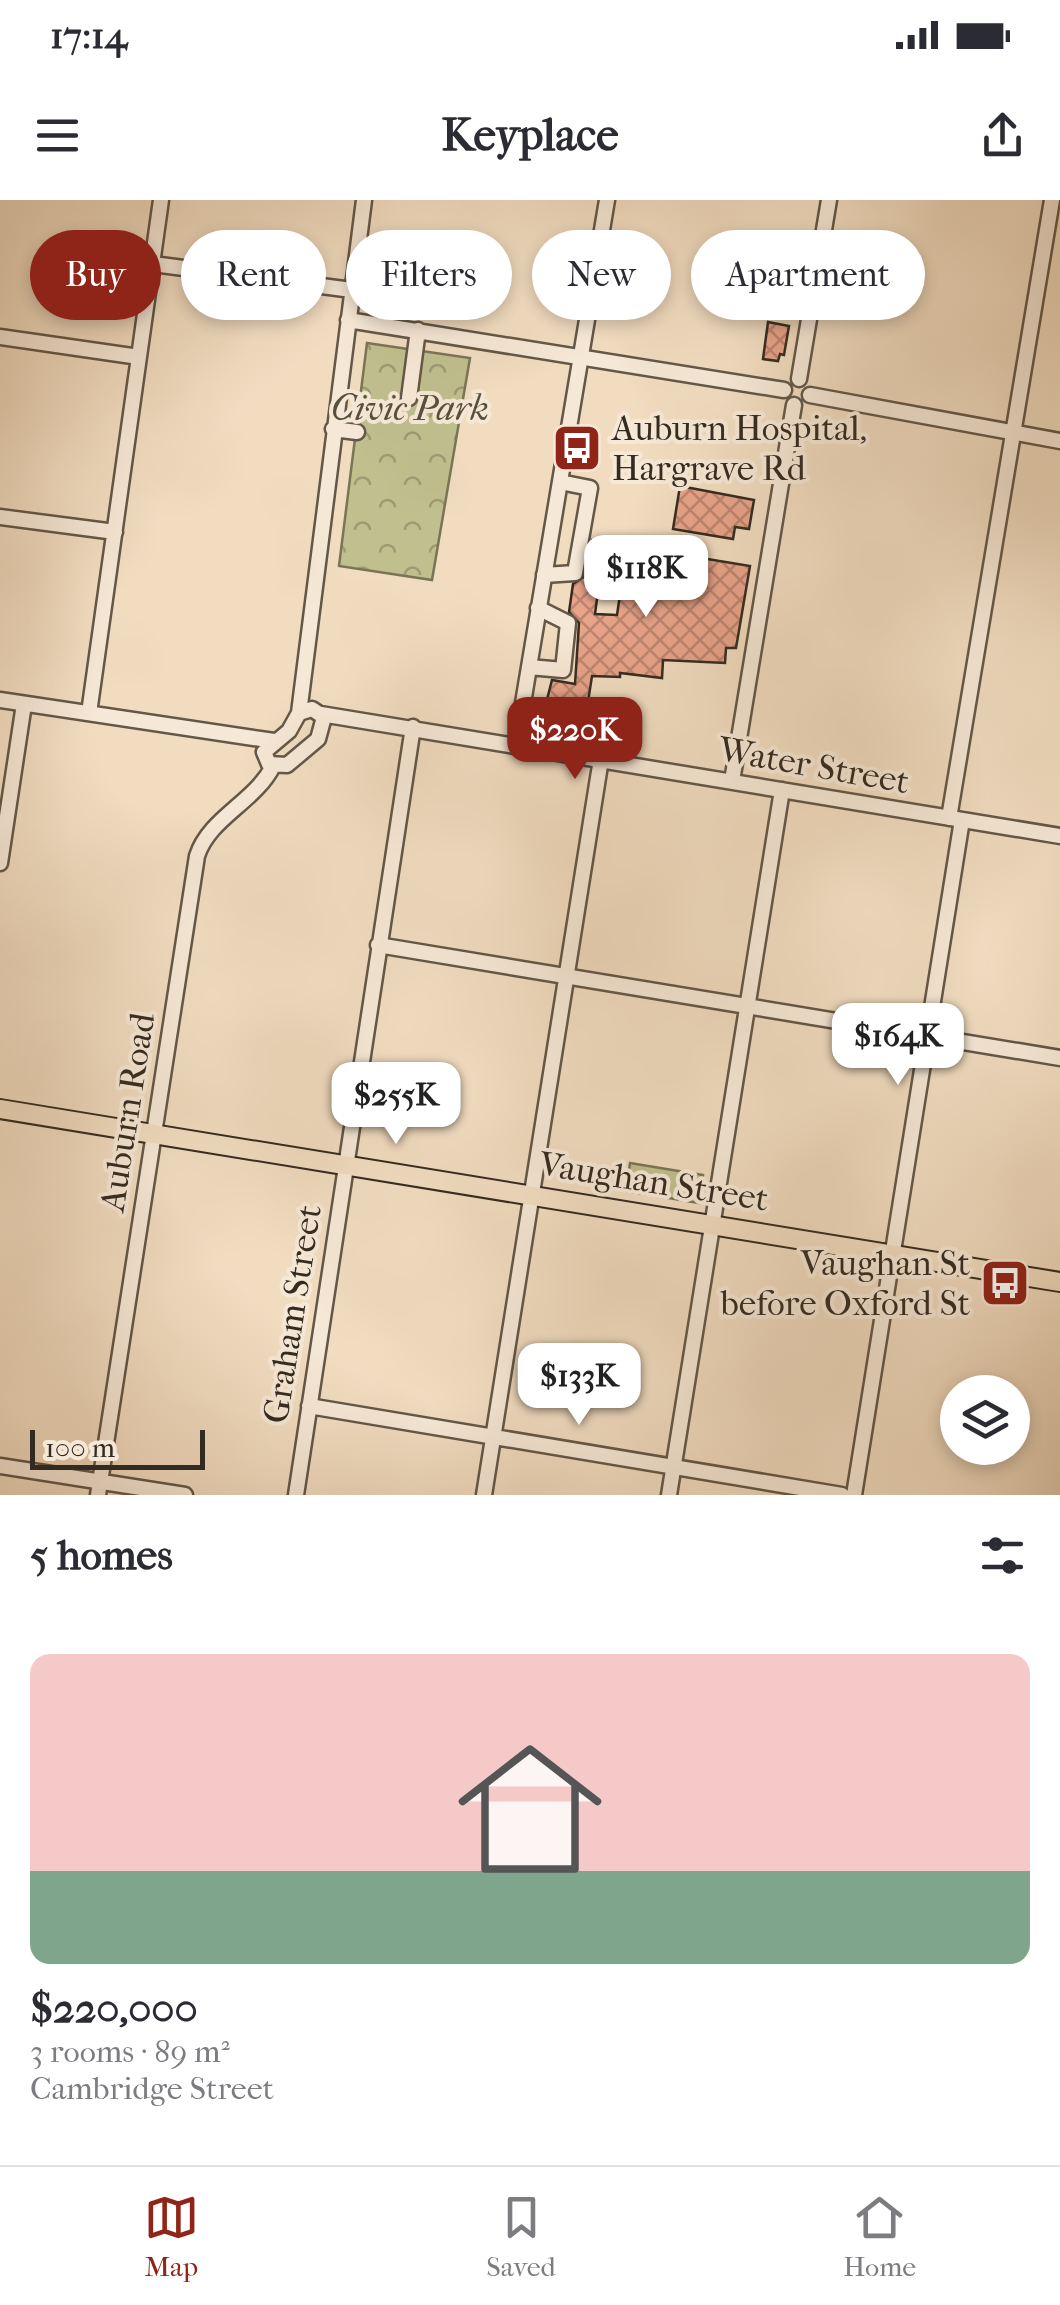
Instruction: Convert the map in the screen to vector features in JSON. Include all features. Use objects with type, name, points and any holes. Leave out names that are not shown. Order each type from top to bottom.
[{"type":"main road","name":"Vaughan Street","points":[[0,1109],[1060,1282]]},
{"type":"street","points":[[157,230],[161,200]]},
{"type":"street","points":[[360,230],[364,200]]},
{"type":"street","points":[[516,744],[607,200]]},
{"type":"street","points":[[800,379],[829,200]]},
{"type":"street","points":[[854,1495],[928,1036],[1013,433],[1052,200]]},
{"type":"street","points":[[161,265],[346,289]]},
{"type":"street","points":[[89,713],[144,320]]},
{"type":"street","points":[[321,714],[324,729],[318,739],[292,762],[272,766],[264,752],[289,731],[299,712],[348,320],[784,390]]},
{"type":"street","points":[[409,398],[418,330]]},
{"type":"street","points":[[0,337],[139,357]]},
{"type":"street","points":[[800,379],[808,384],[810,395],[806,402],[794,405],[787,402],[784,390],[791,380],[800,379]]},
{"type":"street","points":[[810,395],[1060,441]]},
{"type":"street","points":[[732,781],[794,405]]},
{"type":"street","points":[[333,429],[356,432]]},
{"type":"street","points":[[544,575],[574,573],[590,488],[560,482]]},
{"type":"street","points":[[0,517],[115,532]]},
{"type":"street","points":[[529,667],[563,670],[567,658],[568,623],[538,608]]},
{"type":"street","points":[[0,700],[274,741]]},
{"type":"street","points":[[0,863],[24,704]]},
{"type":"street","name":"Water Street","points":[[299,712],[308,709],[1060,836]]},
{"type":"street","name":"Graham Street","points":[[296,1495],[413,727]]},
{"type":"street","points":[[484,1495],[601,759]]},
{"type":"street","name":"Auburn Road","points":[[100,1488],[198,849],[266,778],[272,766]]},
{"type":"street","points":[[668,1495],[782,790]]},
{"type":"street","points":[[378,946],[1060,1058]]},
{"type":"street","points":[[308,1406],[842,1495]]},
{"type":"street","points":[[0,1466],[100,1488],[185,1495]]},
{"type":"green space","name":"Civic Park","points":[[367,343],[470,358],[432,580],[339,566]]},
{"type":"green space","points":[[630,1163],[703,1175],[699,1203],[626,1191]]},
{"type":"building","points":[[768,322],[789,326],[784,355],[780,354],[778,361],[763,359]]},
{"type":"building","points":[[680,486],[754,500],[749,529],[735,527],[733,539],[673,529]]},
{"type":"building","points":[[592,540],[750,566],[736,648],[726,648],[725,663],[663,660],[662,678],[620,673],[620,677],[592,676],[583,734],[540,727],[552,680],[575,684],[579,623],[569,612],[573,584],[585,576]],"holes":[[[599,584],[621,588],[617,615],[595,614]]]},
{"type":"place","name":"Auburn Hospital, Hargrave Rd","points":[[577,448]]},
{"type":"place","name":"Vaughan St before Oxford St","points":[[1005,1283]]}]
